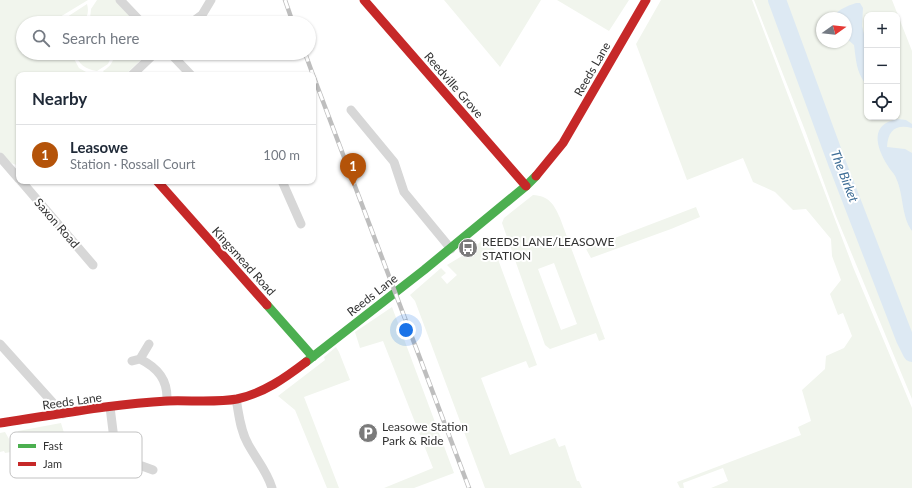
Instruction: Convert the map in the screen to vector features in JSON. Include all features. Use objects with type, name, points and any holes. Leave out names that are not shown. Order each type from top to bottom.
[{"type":"street","points":[[120,0],[135,16]]},
{"type":"street","points":[[201,16],[211,0]]},
{"type":"street","name":"Reedville Grove","points":[[364,0],[526,186]]},
{"type":"street","name":"Reeds Lane","points":[[0,423],[110,407],[167,401],[236,399],[255,393],[283,380],[451,249],[526,186],[538,174],[563,143],[646,0]]},
{"type":"street","points":[[135,72],[148,60]]},
{"type":"street","points":[[177,60],[188,72]]},
{"type":"street","points":[[351,110],[394,162],[404,192],[451,249]]},
{"type":"street","name":"Saxon Road","points":[[0,158],[16,175]]},
{"type":"street","name":"Saxon Road","points":[[24,184],[93,265]]},
{"type":"street","name":"Kingsmead Road","points":[[160,184],[313,357]]},
{"type":"street","points":[[283,184],[302,224]]},
{"type":"street","points":[[0,344],[63,414]]},
{"type":"street","points":[[149,344],[136,360],[152,365],[160,374],[166,389],[167,401]]},
{"type":"street","points":[[236,399],[241,427],[248,444],[258,459],[272,488]]},
{"type":"street","points":[[110,407],[113,432]]},
{"type":"street","points":[[142,466],[153,470]]},
{"type":"shaded area","points":[[0,0],[88,0],[62,16],[16,16],[16,60],[75,60],[79,68],[86,72],[16,72],[16,165],[6,159],[0,152]]},
{"type":"shaded area","points":[[97,0],[116,0],[130,16],[90,16],[91,9]]},
{"type":"shaded area","points":[[444,0],[541,0],[500,67]]},
{"type":"shaded area","points":[[557,0],[629,0],[609,31]]},
{"type":"shaded area","points":[[661,0],[752,0],[853,267],[912,408],[912,488],[711,488],[728,481],[723,468],[683,483],[684,488],[680,488],[677,482],[801,435],[798,427],[811,421],[802,390],[825,369],[826,356],[844,348],[852,336],[843,313],[838,315],[830,294],[841,280],[832,256],[831,239],[806,209],[793,210],[775,192],[753,182],[743,158],[687,180],[636,44]]},
{"type":"shaded area","points":[[754,0],[892,0],[897,12],[864,12],[864,120],[900,120],[900,20],[912,51],[912,399],[836,216],[806,133]]},
{"type":"shaded area","points":[[860,3],[863,8],[862,26],[864,34],[864,81],[858,69],[854,45],[852,43],[852,12],[838,12],[846,7]]},
{"type":"shaded area","points":[[87,4],[88,10],[86,16],[69,16]]},
{"type":"shaded area","points":[[110,60],[108,64],[97,71],[83,66],[78,61]]},
{"type":"shaded area","points":[[113,60],[141,60],[128,72],[104,72],[103,71],[111,64]]},
{"type":"shaded area","points":[[900,119],[906,120],[912,124],[912,128],[901,127],[891,132],[887,147],[905,149],[912,153],[912,231],[908,225],[904,212],[899,185],[884,159],[878,144],[879,131],[889,122]]},
{"type":"shaded area","points":[[533,195],[547,199],[553,205],[560,218],[605,339],[599,341],[596,333],[550,349],[545,345],[502,223],[504,218]],"holes":[[[554,263],[577,324],[561,330],[538,269]]]},
{"type":"shaded area","points":[[696,207],[700,217],[671,229],[591,258],[586,249]]},
{"type":"shaded area","points":[[485,237],[492,243],[537,365],[529,368],[526,361],[481,378],[510,455],[555,438],[559,447],[565,445],[577,481],[579,481],[582,488],[485,488],[415,301],[410,295],[441,268],[446,273],[441,277],[447,284],[457,275],[447,265],[472,250]]},
{"type":"shaded area","points":[[392,307],[454,473],[414,488],[384,488],[433,468],[383,341],[360,348],[355,332]]},
{"type":"shaded area","points":[[336,347],[350,380],[304,397],[339,488],[327,488],[295,410],[278,396],[325,360],[324,357]]},
{"type":"shaded area","points":[[61,423],[64,432],[18,432]]},
{"type":"shaded area","points":[[5,432],[9,439],[10,452],[0,452],[0,433]]},
{"type":"waterway","name":"The Birket","points":[[777,0],[837,163],[905,339],[912,353]]},
{"type":"railway","points":[[285,0],[291,16]]},
{"type":"railway","points":[[308,60],[312,72]]},
{"type":"railway","points":[[316,83],[469,488]]},
{"type":"traffic: fast","points":[[306,362],[424,270],[526,186],[536,176]]},
{"type":"traffic: fast","points":[[267,305],[313,357]]},
{"type":"traffic: jam","points":[[364,0],[526,186]]},
{"type":"traffic: jam","points":[[536,176],[563,143],[646,0]]},
{"type":"traffic: jam","points":[[160,184],[267,305]]},
{"type":"traffic: jam","points":[[0,423],[146,402],[237,399],[265,389],[306,362]]},
{"type":"place","name":"Leasowe","points":[[353,186]]},
{"type":"place","name":"REEDS LANE/LEASOWE STATION","points":[[468,248]]},
{"type":"place","name":"Leasowe Station Park & Ride","points":[[368,433]]}]
